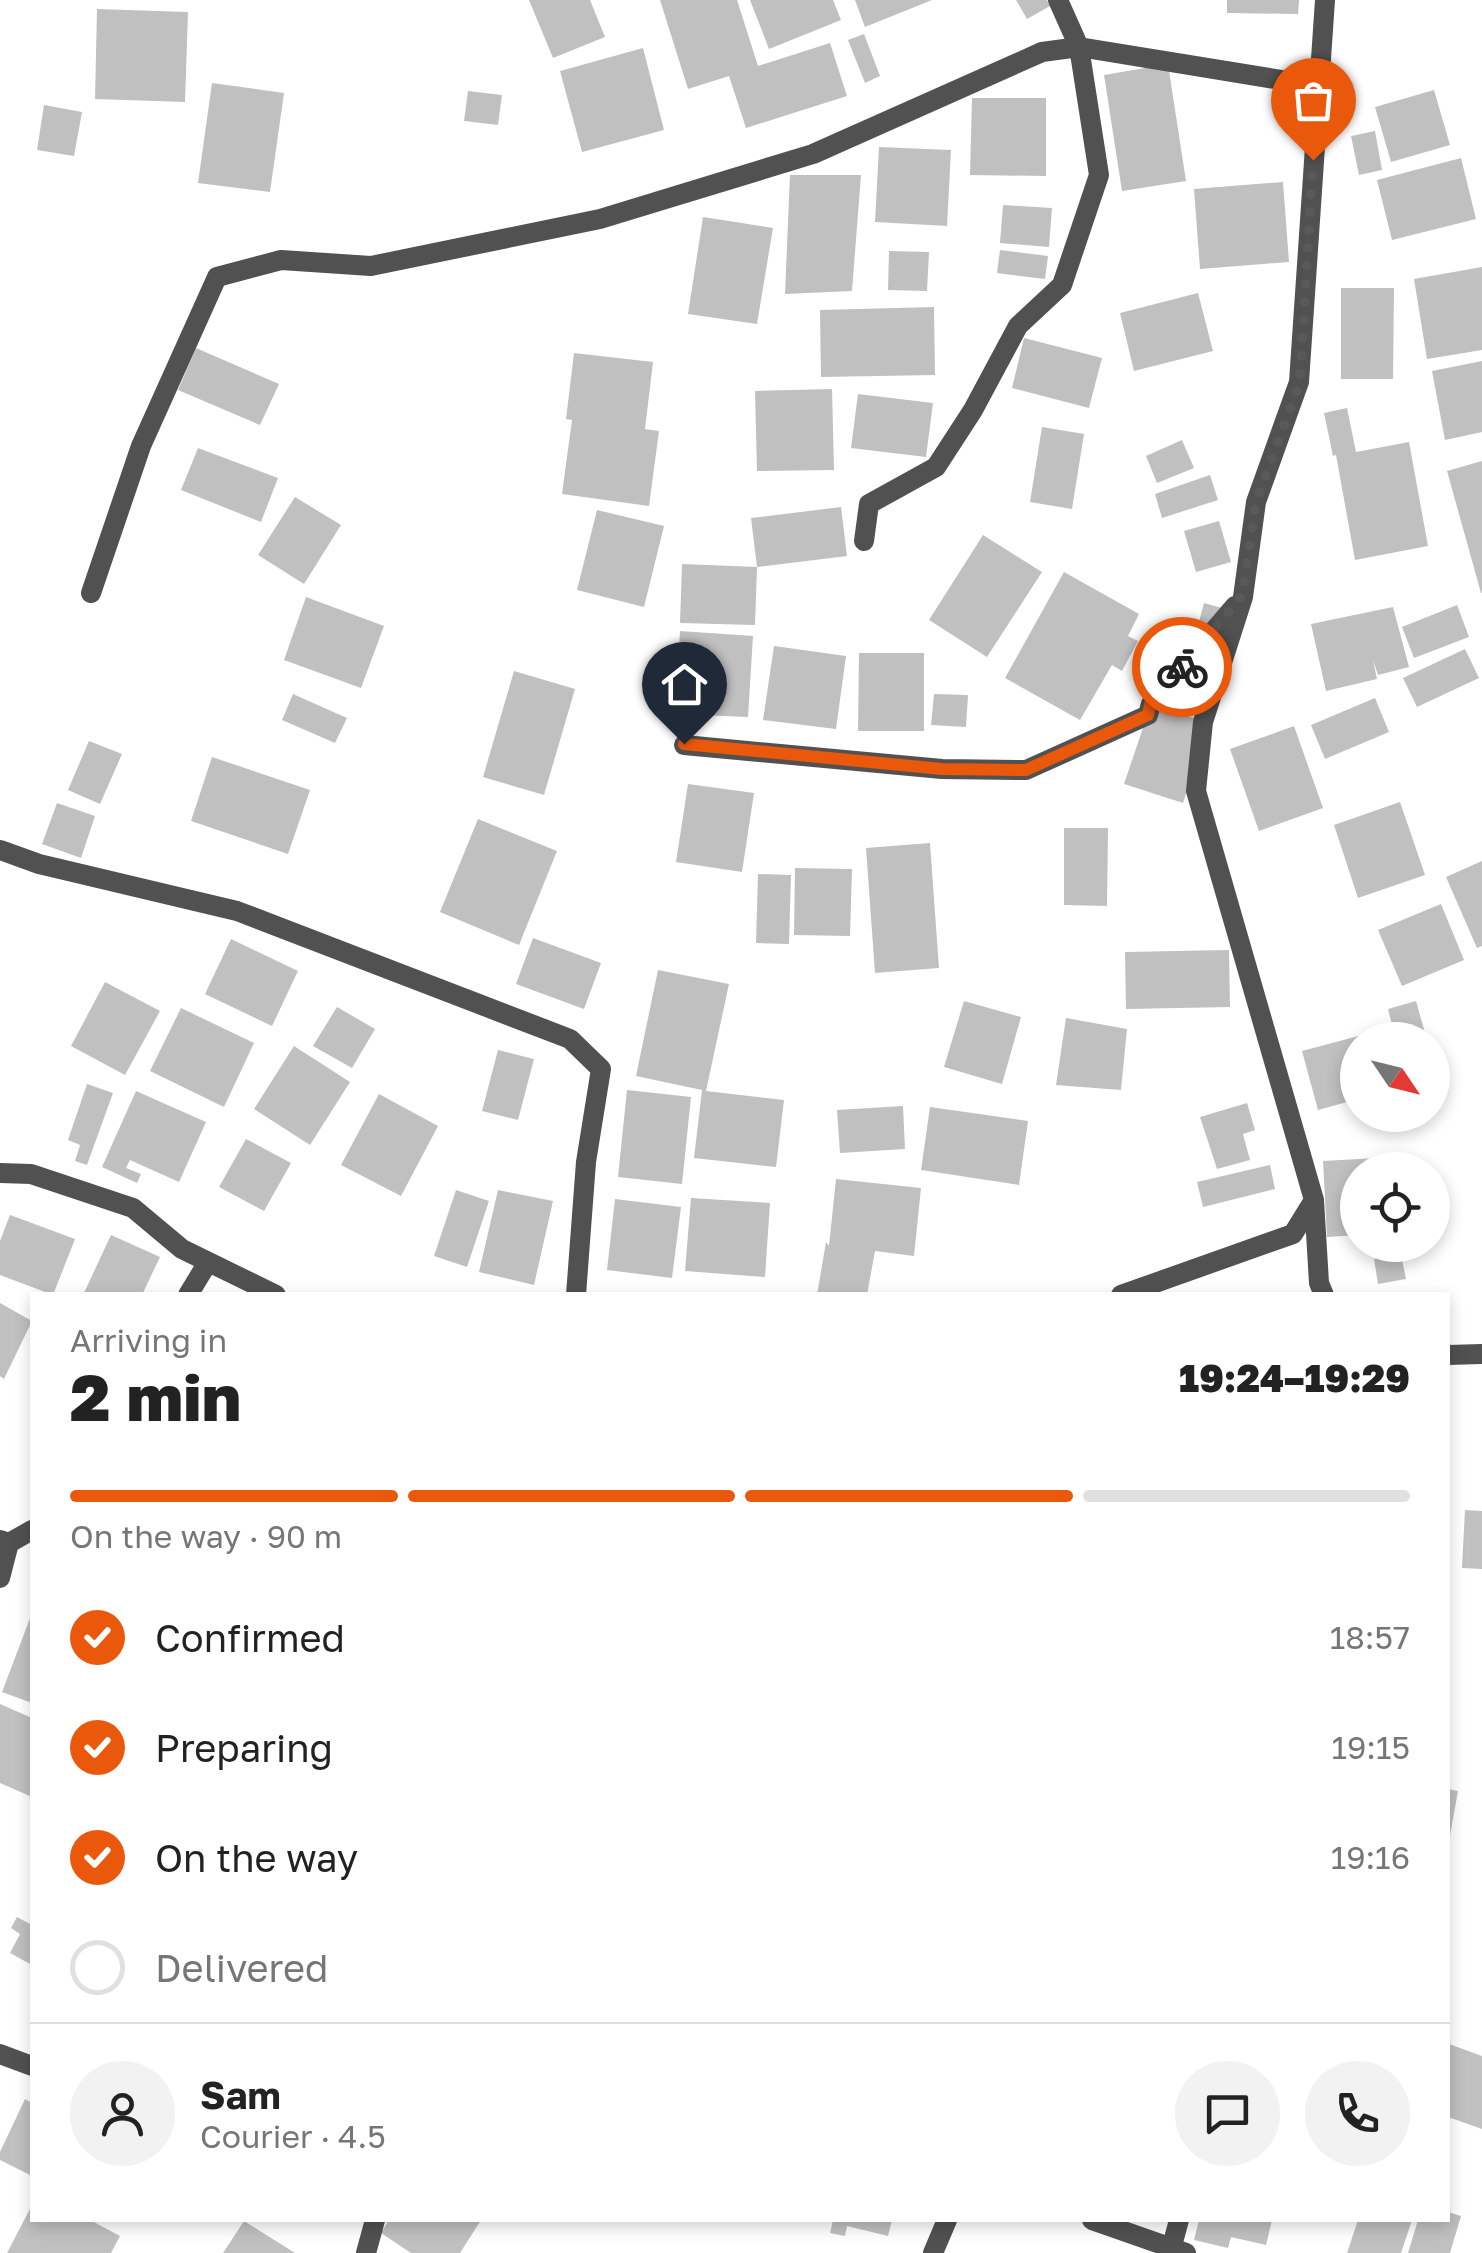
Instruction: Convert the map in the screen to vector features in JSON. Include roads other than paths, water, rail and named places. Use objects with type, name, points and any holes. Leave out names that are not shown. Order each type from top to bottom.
[{"type":"street","points":[[864,542],[869,504],[936,468],[973,410],[1018,326],[1062,285],[1100,175],[1079,47],[1058,0]]},
{"type":"street","points":[[1323,1292],[1314,1200],[1196,791],[1203,722],[1242,596],[1256,502],[1300,382],[1325,0]]},
{"type":"street","points":[[91,593],[141,446],[217,277],[280,260],[371,266],[600,219],[813,154],[1042,52],[1079,47],[1318,86]]},
{"type":"street","points":[[684,744],[942,769],[1026,770],[1148,715],[1150,704],[1242,596]]},
{"type":"street","points":[[0,850],[39,864],[237,910],[570,1040],[601,1068],[586,1162],[576,1292]]},
{"type":"street","points":[[0,1173],[31,1174],[133,1208],[182,1249],[270,1292]]},
{"type":"street","points":[[1129,1292],[1293,1234],[1314,1200]]},
{"type":"street","points":[[190,1292],[208,1262]]},
{"type":"street","points":[[1450,1355],[1482,1354]]},
{"type":"street","points":[[0,1578],[5,1541],[30,1531]]},
{"type":"street","points":[[0,2054],[30,2065]]},
{"type":"street","points":[[366,2253],[374,2222]]},
{"type":"street","points":[[933,2253],[947,2222]]},
{"type":"street","points":[[1098,2222],[1179,2249],[1179,2222]]}]
